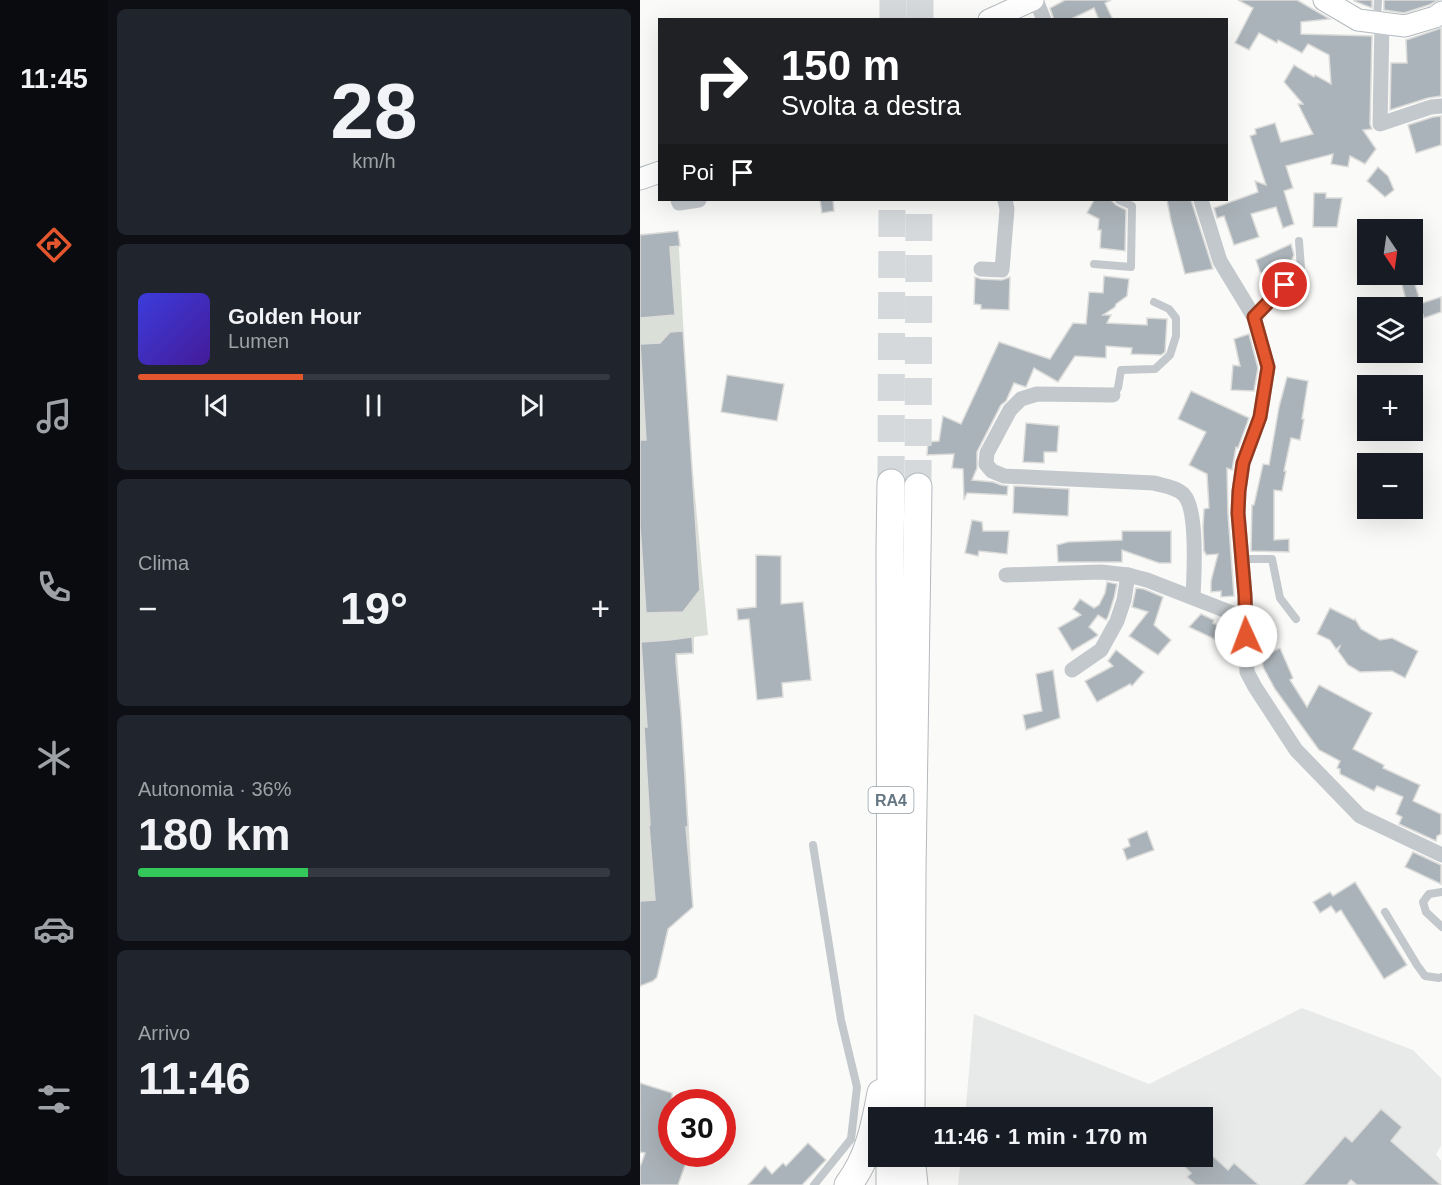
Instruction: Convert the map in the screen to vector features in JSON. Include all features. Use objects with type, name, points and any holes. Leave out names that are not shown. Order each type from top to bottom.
[{"type":"highway","name":"RA4","points":[[891,483],[891,1107]]},
{"type":"highway","name":"RA4","points":[[911,1107],[918,487]]},
{"type":"highway","points":[[848,1185],[864,1158],[875,1128],[891,1026]]},
{"type":"highway","points":[[890,1167],[890,1185]]},
{"type":"highway","points":[[911,1167],[912,1185]]},
{"type":"street","points":[[994,18],[1034,0],[1043,18]]},
{"type":"street","points":[[1324,0],[1358,20],[1405,26],[1435,17],[1441,12]]},
{"type":"street","points":[[1379,23],[1380,124],[1431,107],[1441,106]]},
{"type":"street","points":[[640,179],[658,173]]},
{"type":"street","points":[[678,201],[679,203],[692,201]]},
{"type":"street","points":[[981,269],[1002,270],[1007,209],[1005,201]]},
{"type":"street","points":[[1201,201],[1220,261],[1254,317],[1268,367],[1260,417],[1243,463],[1239,491],[1238,513],[1247,672],[1296,750],[1360,816],[1441,855]]},
{"type":"street","points":[[1114,395],[1037,394],[1021,399],[1010,410],[986,453],[986,464],[992,471],[1004,476],[1154,483],[1174,488],[1185,496],[1191,511],[1195,547],[1193,597]]},
{"type":"street","points":[[1006,575],[1101,572],[1128,575],[1147,580],[1245,618]]},
{"type":"street","points":[[1072,670],[1101,650],[1117,621],[1124,600],[1128,575]]},
{"type":"lane","points":[[1378,0],[1379,23]]},
{"type":"lane","points":[[1094,264],[1130,267],[1132,206],[1122,201]]},
{"type":"lane","points":[[1254,317],[1301,268],[1299,241]]},
{"type":"lane","points":[[1114,395],[1118,388],[1121,370],[1155,369],[1170,355],[1176,336],[1176,318],[1169,309],[1154,302]]},
{"type":"lane","points":[[1242,559],[1272,559],[1280,598],[1296,619]]},
{"type":"lane","points":[[813,844],[841,1020],[857,1087],[851,1139],[814,1185]]},
{"type":"lane","points":[[1441,892],[1429,894],[1423,902],[1426,912],[1441,927]]},
{"type":"lane","points":[[1385,912],[1425,976],[1439,978],[1441,976]]},
{"type":"shaded area","points":[[678,231],[689,431],[708,635],[694,637],[694,654],[677,655],[693,904],[669,928],[657,977],[640,986],[640,234]]},
{"type":"shaded area","points":[[1302,1008],[1413,1050],[1441,1078],[1441,1146],[1436,1154],[1441,1160],[1441,1185],[958,1185],[960,1167],[1213,1167],[1213,1107],[966,1107],[974,1014],[1149,1084]]},
{"type":"building","points":[[1065,0],[1111,0],[1105,3],[1112,18],[1098,18],[1094,8],[1073,18],[1053,18],[1050,8]]},
{"type":"building","points":[[1238,0],[1297,0],[1330,19],[1301,22],[1301,34],[1372,36],[1370,124],[1372,129],[1363,130],[1376,149],[1365,164],[1350,156],[1348,167],[1331,164],[1333,154],[1286,166],[1293,188],[1284,191],[1294,224],[1283,228],[1276,207],[1251,214],[1259,237],[1234,245],[1224,216],[1217,218],[1214,208],[1258,192],[1255,181],[1266,185],[1250,136],[1256,134],[1255,129],[1275,123],[1281,142],[1313,134],[1298,104],[1303,104],[1284,82],[1294,65],[1331,84],[1329,55],[1308,44],[1302,53],[1259,33],[1249,50],[1235,43],[1253,8]]},
{"type":"building","points":[[1372,0],[1372,8],[1354,1]]},
{"type":"building","points":[[1384,0],[1439,0],[1404,13],[1384,10]]},
{"type":"building","points":[[1441,28],[1441,96],[1390,110],[1391,63],[1407,63],[1406,40]]},
{"type":"building","points":[[1441,116],[1441,145],[1416,153],[1408,125]]},
{"type":"building","points":[[1378,167],[1388,176],[1394,190],[1385,197],[1367,181]]},
{"type":"building","points":[[1314,193],[1326,193],[1326,198],[1342,198],[1337,227],[1313,227]]},
{"type":"building","points":[[820,201],[833,201],[834,211],[822,213]]},
{"type":"building","points":[[1093,201],[1112,201],[1126,210],[1125,251],[1100,248],[1099,219],[1087,213]]},
{"type":"building","points":[[1167,201],[1191,201],[1213,269],[1185,274]]},
{"type":"building","points":[[678,231],[680,246],[670,247],[675,315],[640,318],[640,235]]},
{"type":"building","points":[[1291,244],[1294,255],[1281,280],[1260,272],[1256,260]]},
{"type":"building","points":[[1104,276],[1129,279],[1127,296],[1103,315],[1111,315],[1107,323],[1147,325],[1147,318],[1167,319],[1165,352],[1161,355],[1131,354],[1132,348],[1106,346],[1106,358],[1075,356],[1058,382],[1034,368],[1026,387],[1014,383],[977,452],[977,468],[972,480],[1008,486],[1007,495],[967,493],[964,500],[963,469],[952,468],[954,454],[927,455],[928,442],[939,441],[943,416],[961,424],[999,342],[1050,359],[1073,323],[1086,324],[1089,292],[1103,293]]},
{"type":"building","points":[[975,277],[1002,280],[1010,277],[1009,310],[981,309],[981,305],[974,304]]},
{"type":"building","points":[[1402,285],[1415,285],[1419,297],[1405,297]]},
{"type":"building","points":[[1441,297],[1441,312],[1424,318],[1423,303]]},
{"type":"building","points":[[683,331],[700,590],[683,612],[646,613],[640,526],[640,440],[646,440],[640,344],[660,343],[670,332]]},
{"type":"building","points":[[1249,334],[1258,368],[1254,391],[1231,390],[1233,365],[1240,366],[1234,339]]},
{"type":"building","points":[[727,375],[784,384],[777,421],[721,412]]},
{"type":"building","points":[[1287,377],[1308,381],[1300,440],[1291,438],[1282,491],[1274,490],[1274,540],[1289,539],[1289,552],[1251,551],[1252,505],[1254,505],[1263,464],[1269,465],[1279,407]]},
{"type":"building","points":[[1191,391],[1249,418],[1238,448],[1236,447],[1232,470],[1227,468],[1234,596],[1221,597],[1221,591],[1211,592],[1211,581],[1218,554],[1206,555],[1204,552],[1204,509],[1209,508],[1207,474],[1189,465],[1206,432],[1178,419]]},
{"type":"building","points":[[1026,423],[1059,426],[1057,452],[1044,452],[1044,463],[1023,462]]},
{"type":"building","points":[[1014,486],[1069,489],[1068,516],[1013,513]]},
{"type":"building","points":[[972,520],[982,522],[983,531],[1009,531],[1007,554],[979,551],[978,556],[965,553]]},
{"type":"building","points":[[1122,531],[1171,531],[1171,563],[1159,563],[1122,550],[1122,562],[1058,562],[1057,545],[1068,542],[1122,540]]},
{"type":"building","points":[[756,555],[781,556],[781,604],[803,602],[811,680],[782,683],[783,697],[757,700],[749,619],[738,620],[737,609],[756,607]]},
{"type":"building","points":[[1107,582],[1117,584],[1108,617],[1106,620],[1098,615],[1089,627],[1098,635],[1072,651],[1058,628],[1081,615],[1073,609],[1080,599],[1094,608],[1099,605]]},
{"type":"building","points":[[1136,588],[1163,597],[1154,625],[1171,640],[1158,655],[1129,636],[1148,612],[1132,607]]},
{"type":"building","points":[[1330,608],[1355,619],[1361,629],[1380,640],[1392,638],[1418,651],[1405,678],[1392,671],[1360,672],[1348,665],[1338,651],[1340,646],[1336,649],[1330,640],[1317,634]]},
{"type":"building","points":[[1201,614],[1235,634],[1229,646],[1189,627]]},
{"type":"building","points":[[692,637],[693,653],[676,654],[676,662],[693,907],[668,929],[657,977],[640,986],[640,901],[655,900],[649,826],[644,727],[647,727],[641,642]]},
{"type":"building","points":[[1280,648],[1293,678],[1290,680],[1307,707],[1319,685],[1372,713],[1353,749],[1384,765],[1383,768],[1420,785],[1413,801],[1441,814],[1441,834],[1437,836],[1436,841],[1399,824],[1402,817],[1396,814],[1403,797],[1377,786],[1374,791],[1340,774],[1340,769],[1337,768],[1340,761],[1319,750],[1275,689],[1263,667],[1262,657]]},
{"type":"building","points":[[1116,650],[1144,672],[1132,686],[1130,684],[1097,702],[1085,681],[1113,666],[1108,661]]},
{"type":"building","points":[[1053,670],[1060,718],[1026,730],[1023,715],[1042,711],[1036,674]]},
{"type":"building","points":[[1147,831],[1154,850],[1127,860],[1123,849],[1130,846],[1128,839]]},
{"type":"building","points":[[1413,852],[1441,865],[1441,884],[1405,867]]},
{"type":"building","points":[[1355,882],[1407,965],[1384,979],[1341,910],[1336,913],[1331,906],[1320,913],[1313,902],[1330,892],[1333,896]]},
{"type":"building","points":[[640,1083],[659,1089],[658,1167],[684,1167],[678,1185],[640,1185],[640,1167],[645,1153],[640,1152]]},
{"type":"building","points":[[1381,1109],[1402,1127],[1391,1141],[1441,1185],[1357,1185],[1351,1180],[1347,1185],[1303,1185],[1345,1136],[1352,1142]]},
{"type":"building","points":[[808,1143],[826,1160],[802,1185],[748,1185],[765,1166],[772,1174],[783,1163],[786,1166]]},
{"type":"building","points":[[1213,1156],[1228,1170],[1234,1163],[1259,1185],[1196,1185],[1187,1177],[1191,1173],[1185,1167],[1213,1167]]},
{"type":"tunnel","points":[[893,0],[893,18]]},
{"type":"tunnel","points":[[920,0],[920,18]]},
{"type":"tunnel","points":[[891,483],[892,201]]},
{"type":"tunnel","points":[[918,487],[919,201]]},
{"type":"route","points":[[1246,636],[1238,513],[1239,491],[1243,463],[1260,417],[1268,367],[1254,317],[1285,285]]}]
